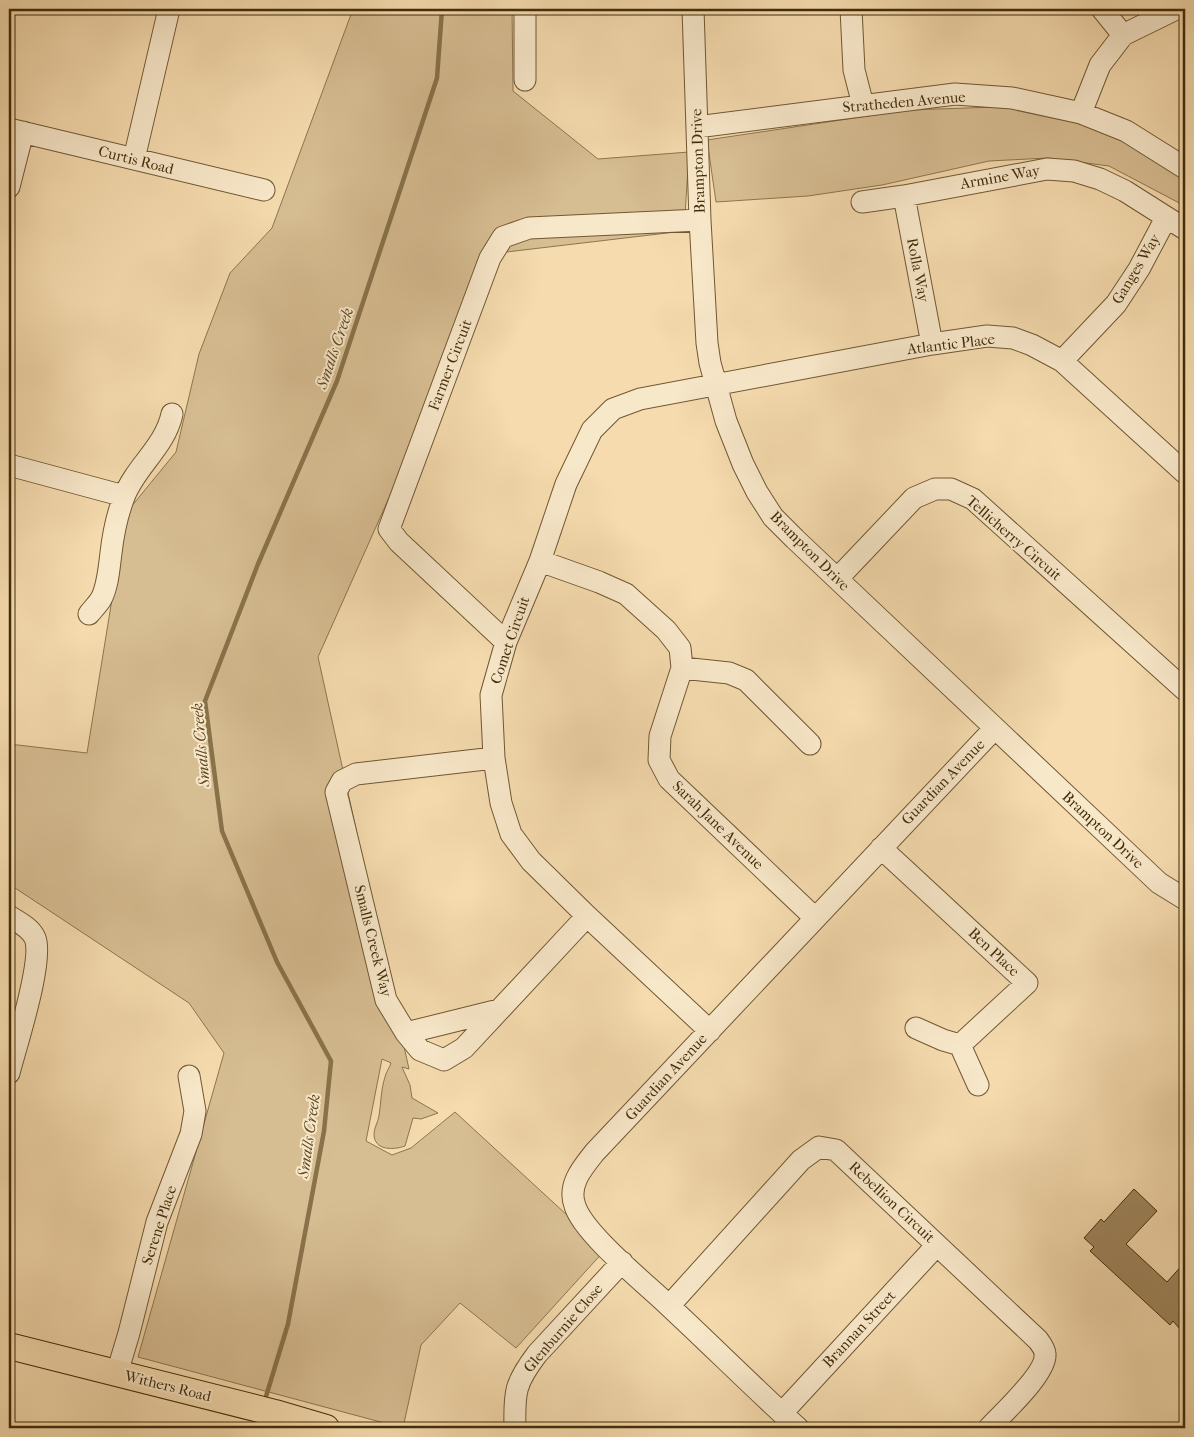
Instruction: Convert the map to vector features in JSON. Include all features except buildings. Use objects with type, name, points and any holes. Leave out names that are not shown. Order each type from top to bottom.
[{"type":"main road","name":"Withers Road","points":[[9,1346],[326,1428]]},
{"type":"street","points":[[134,160],[169,9]]},
{"type":"street","points":[[525,9],[525,80]]},
{"type":"street","name":"Brampton Drive","points":[[693,9],[700,220],[707,343],[715,386],[726,421],[743,464],[757,492],[773,516],[995,728],[1159,883],[1185,899]]},
{"type":"street","points":[[851,9],[854,70],[863,105]]},
{"type":"street","points":[[1102,9],[1124,35]]},
{"type":"street","points":[[1081,113],[1100,65],[1124,35],[1176,9]]},
{"type":"street","name":"Stratheden Avenue","points":[[697,127],[956,94],[1012,98],[1081,113],[1126,131],[1185,168]]},
{"type":"street","points":[[9,186],[16,130]]},
{"type":"street","name":"Curtis Road","points":[[16,130],[264,190]]},
{"type":"street","name":"Armine Way","points":[[862,202],[904,196],[1047,168],[1074,171],[1100,179],[1125,191],[1185,229]]},
{"type":"street","name":"Rolla Way","points":[[904,196],[932,344]]},
{"type":"street","name":"Ganges Way","points":[[1062,361],[1116,304],[1139,269],[1166,218]]},
{"type":"street","name":"Farmer Circuit","points":[[506,642],[398,542],[389,529],[490,258],[503,237],[529,228],[700,220]]},
{"type":"street","name":"Atlantic Place","points":[[715,386],[932,344],[987,336],[1013,338],[1032,345],[1062,361],[1182,464]]},
{"type":"street","name":"Comet Circuit","points":[[710,1030],[587,916],[531,861],[511,834],[501,803],[494,758],[492,695],[506,642],[540,561],[566,484],[592,430],[613,410],[640,398],[715,386]]},
{"type":"street","points":[[89,614],[101,598],[108,575],[113,537],[124,496],[162,438],[169,426],[172,414]]},
{"type":"street","points":[[9,465],[124,496]]},
{"type":"street","name":"Tellicherry Circuit","points":[[838,578],[914,498],[935,490],[951,489],[973,499],[1185,690]]},
{"type":"street","name":"Sarah Jane Avenue","points":[[540,561],[599,582],[626,594],[666,630],[680,648],[682,668],[660,736],[659,760],[669,778],[815,918]]},
{"type":"street","points":[[682,668],[729,673],[746,680],[810,744]]},
{"type":"street","name":"Guardian Avenue","points":[[798,1428],[622,1262],[580,1218],[574,1205],[573,1192],[576,1178],[595,1152],[995,728]]},
{"type":"street","name":"Smalls Creek Way","points":[[494,758],[356,774],[342,780],[336,792],[386,1000],[420,1050],[444,1060],[464,1048],[587,916]]},
{"type":"street","name":"Ben Place","points":[[881,848],[1027,982],[960,1045]]},
{"type":"street","points":[[9,916],[34,935],[38,947],[32,983],[9,1073]]},
{"type":"street","points":[[406,1032],[499,1010]]},
{"type":"street","points":[[916,1028],[960,1045],[978,1085]]},
{"type":"street","name":"Serene Place","points":[[116,1373],[129,1333],[157,1222],[191,1134],[195,1111],[189,1076]]},
{"type":"street","name":"Rebellion Circuit","points":[[669,1306],[801,1160],[819,1148],[836,1150],[1038,1340],[1045,1353],[1044,1365],[1032,1382],[989,1428]]},
{"type":"street","name":"Brannan Street","points":[[782,1413],[937,1245]]},
{"type":"street","name":"Glenburnie Close","points":[[515,1428],[514,1402],[516,1386],[524,1370],[622,1262]]},
{"type":"shaded area","points":[[353,9],[512,9],[513,91],[598,159],[689,152],[684,231],[498,253],[318,657],[409,1069],[402,1067],[410,1085],[412,1098],[438,1113],[421,1119],[413,1118],[405,1146],[385,1148],[377,1144],[374,1132],[379,1116],[386,1073],[391,1063],[382,1059],[366,1141],[392,1155],[411,1148],[455,1112],[605,1250],[516,1348],[460,1303],[421,1345],[403,1428],[138,1357],[224,1053],[189,1003],[9,884],[9,744],[87,753],[126,513],[176,452],[199,354],[230,273],[272,228]]},
{"type":"shaded area","points":[[997,107],[1037,111],[1061,117],[1116,137],[1152,154],[1185,174],[1185,206],[1109,166],[1048,158],[989,161],[882,185],[808,196],[716,202],[707,140],[908,110]]},
{"type":"waterway","name":"Smalls Creek","points":[[264,1403],[288,1324],[324,1131],[331,1061],[277,962],[222,831],[205,701],[258,564],[337,381],[437,78],[442,9]]},
{"type":"waterway","name":"Smalls Creek","points":[[258,1428],[260,1417]]}]
